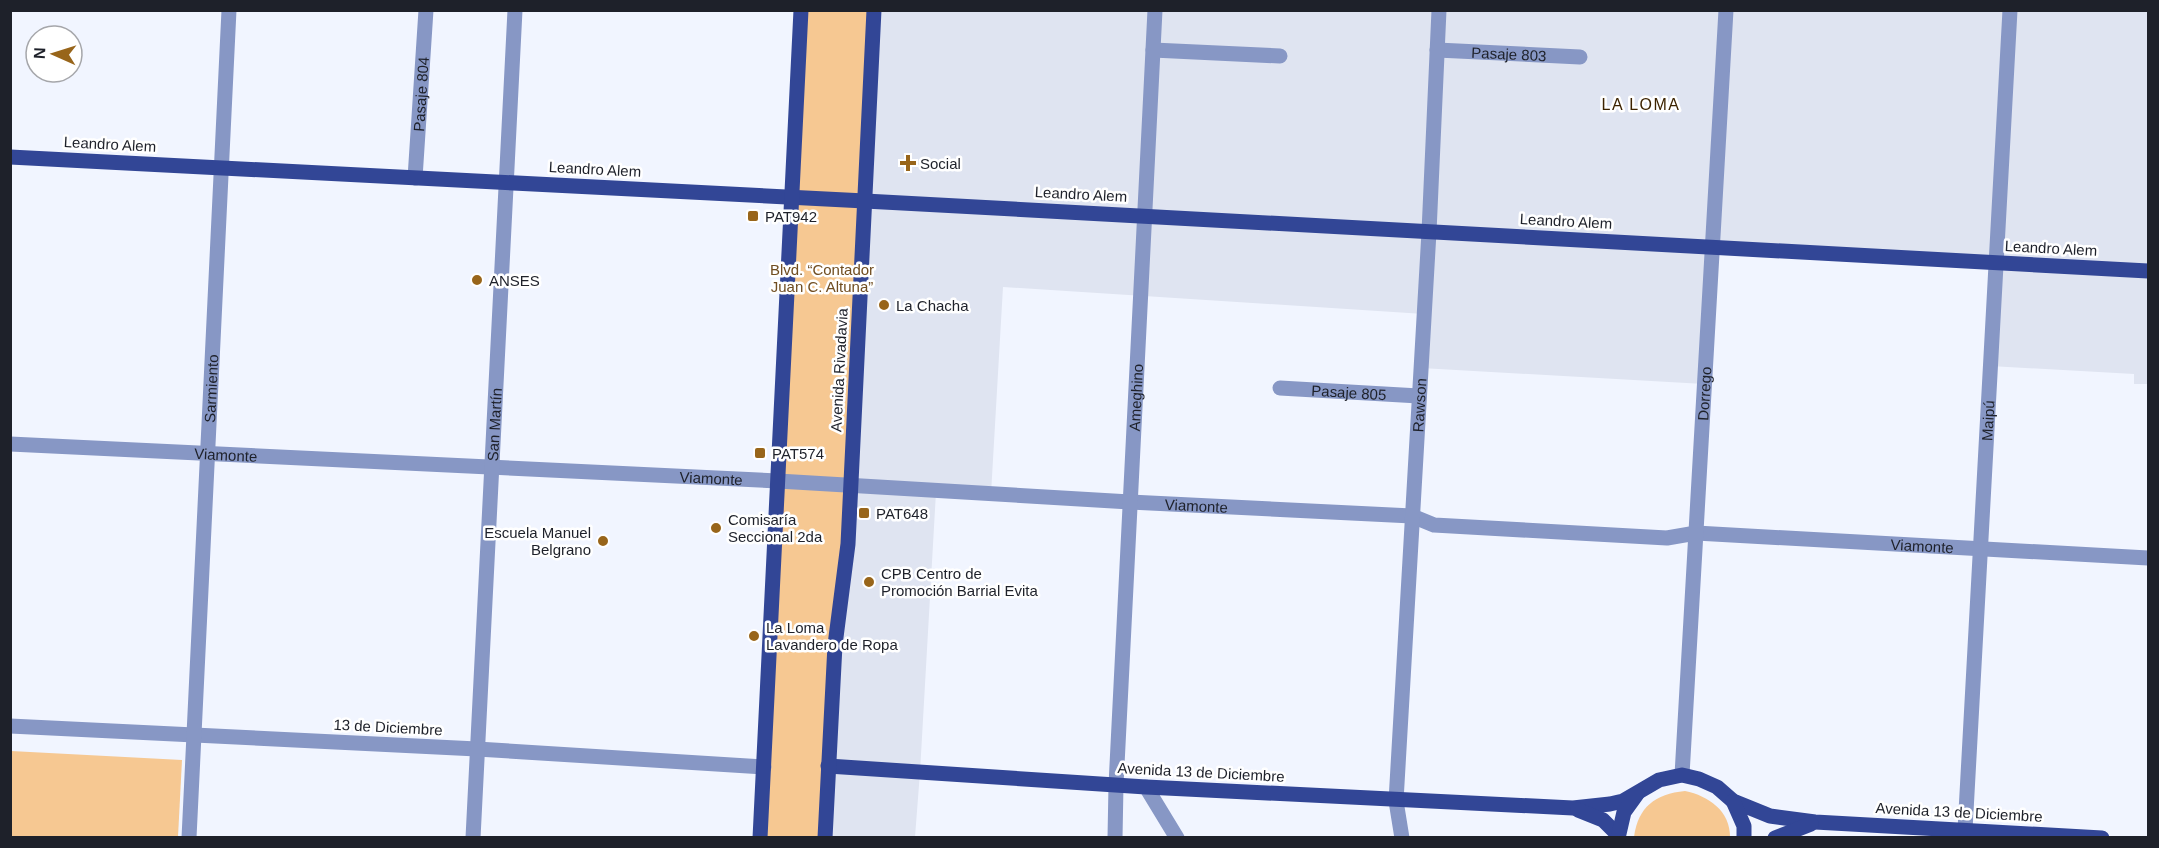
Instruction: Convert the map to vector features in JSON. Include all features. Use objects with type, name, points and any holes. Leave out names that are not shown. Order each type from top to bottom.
[{"type":"main road","points":[[760,837],[801,10]]},
{"type":"main road","name":"Avenida Rivadavia","points":[[825,837],[835,645],[848,544],[874,10]]},
{"type":"main road","name":"Leandro Alem","points":[[10,157],[2148,271]]},
{"type":"main road","name":"Avenida 13 de Diciembre","points":[[828,766],[1146,787],[1573,808]]},
{"type":"main road","points":[[1573,808],[1623,801],[1659,780],[1682,775],[1717,787],[1732,801],[1744,826],[1744,837]]},
{"type":"main road","points":[[1618,836],[1624,812],[1638,792]]},
{"type":"main road","points":[[1732,801],[1770,816],[1815,822]]},
{"type":"main road","points":[[1573,808],[1603,820],[1618,836]]},
{"type":"main road","points":[[1776,837],[1815,822]]},
{"type":"main road","name":"Avenida 13 de Diciembre","points":[[1815,822],[2102,837]]},
{"type":"street","name":"Sarmiento","points":[[189,837],[228,10]]},
{"type":"street","name":"Pasaje 804","points":[[415,178],[426,10]]},
{"type":"street","name":"San Martín","points":[[473,837],[515,10]]},
{"type":"street","name":"Ameghino","points":[[1115,837],[1155,10]]},
{"type":"street","name":"Rawson","points":[[1401,837],[1396,801],[1429,232],[1439,10]]},
{"type":"street","name":"Dorrego","points":[[1682,775],[1726,10]]},
{"type":"street","name":"Maipú","points":[[1965,830],[2010,10]]},
{"type":"street","points":[[1153,50],[1280,56]]},
{"type":"street","name":"Pasaje 803","points":[[1437,50],[1580,57]]},
{"type":"street","name":"Pasaje 805","points":[[1280,388],[1419,396]]},
{"type":"street","name":"Viamonte","points":[[10,444],[778,481],[1412,516],[1434,525],[1667,538],[1696,533],[2148,558]]},
{"type":"street","name":"13 de Diciembre","points":[[10,726],[477,749],[764,767]]},
{"type":"street","points":[[1146,787],[1177,837]]},
{"type":"street","points":[[1770,816],[1776,837]]},
{"type":"shaded area","points":[[874,11],[2148,11],[2148,384],[2134,384],[2134,374],[1990,366],[1995,263],[1713,247],[1704,384],[1421,368],[1424,314],[1003,287],[991,494],[936,492],[915,837],[825,838]]},
{"type":"green space","name":"Blvd. “Contador Juan C. Altuna”","points":[[801,11],[874,11],[825,837],[760,838]]},
{"type":"green space","points":[[11,751],[182,760],[178,837],[11,837]]},
{"type":"green space","points":[[1685,791],[1710,801],[1722,812],[1730,837],[1634,837],[1639,818],[1650,804],[1665,795]]},
{"type":"place","name":"Social","points":[[908,163]]},
{"type":"place","name":"PAT942","points":[[753,216]]},
{"type":"place","name":"ANSES","points":[[477,280]]},
{"type":"place","name":"La Chacha","points":[[884,305]]},
{"type":"place","name":"PAT574","points":[[760,453]]},
{"type":"place","name":"PAT648","points":[[864,513]]},
{"type":"place","name":"Comisaría Seccional 2da","points":[[716,528]]},
{"type":"place","name":"Escuela Manuel Belgrano","points":[[603,541]]},
{"type":"place","name":"CPB Centro de Promoción Barrial Evita","points":[[869,582]]},
{"type":"place","name":"La Loma Lavandero de Ropa","points":[[754,636]]},
{"type":"district","name":"LA LOMA","points":[[1641,104]]}]
